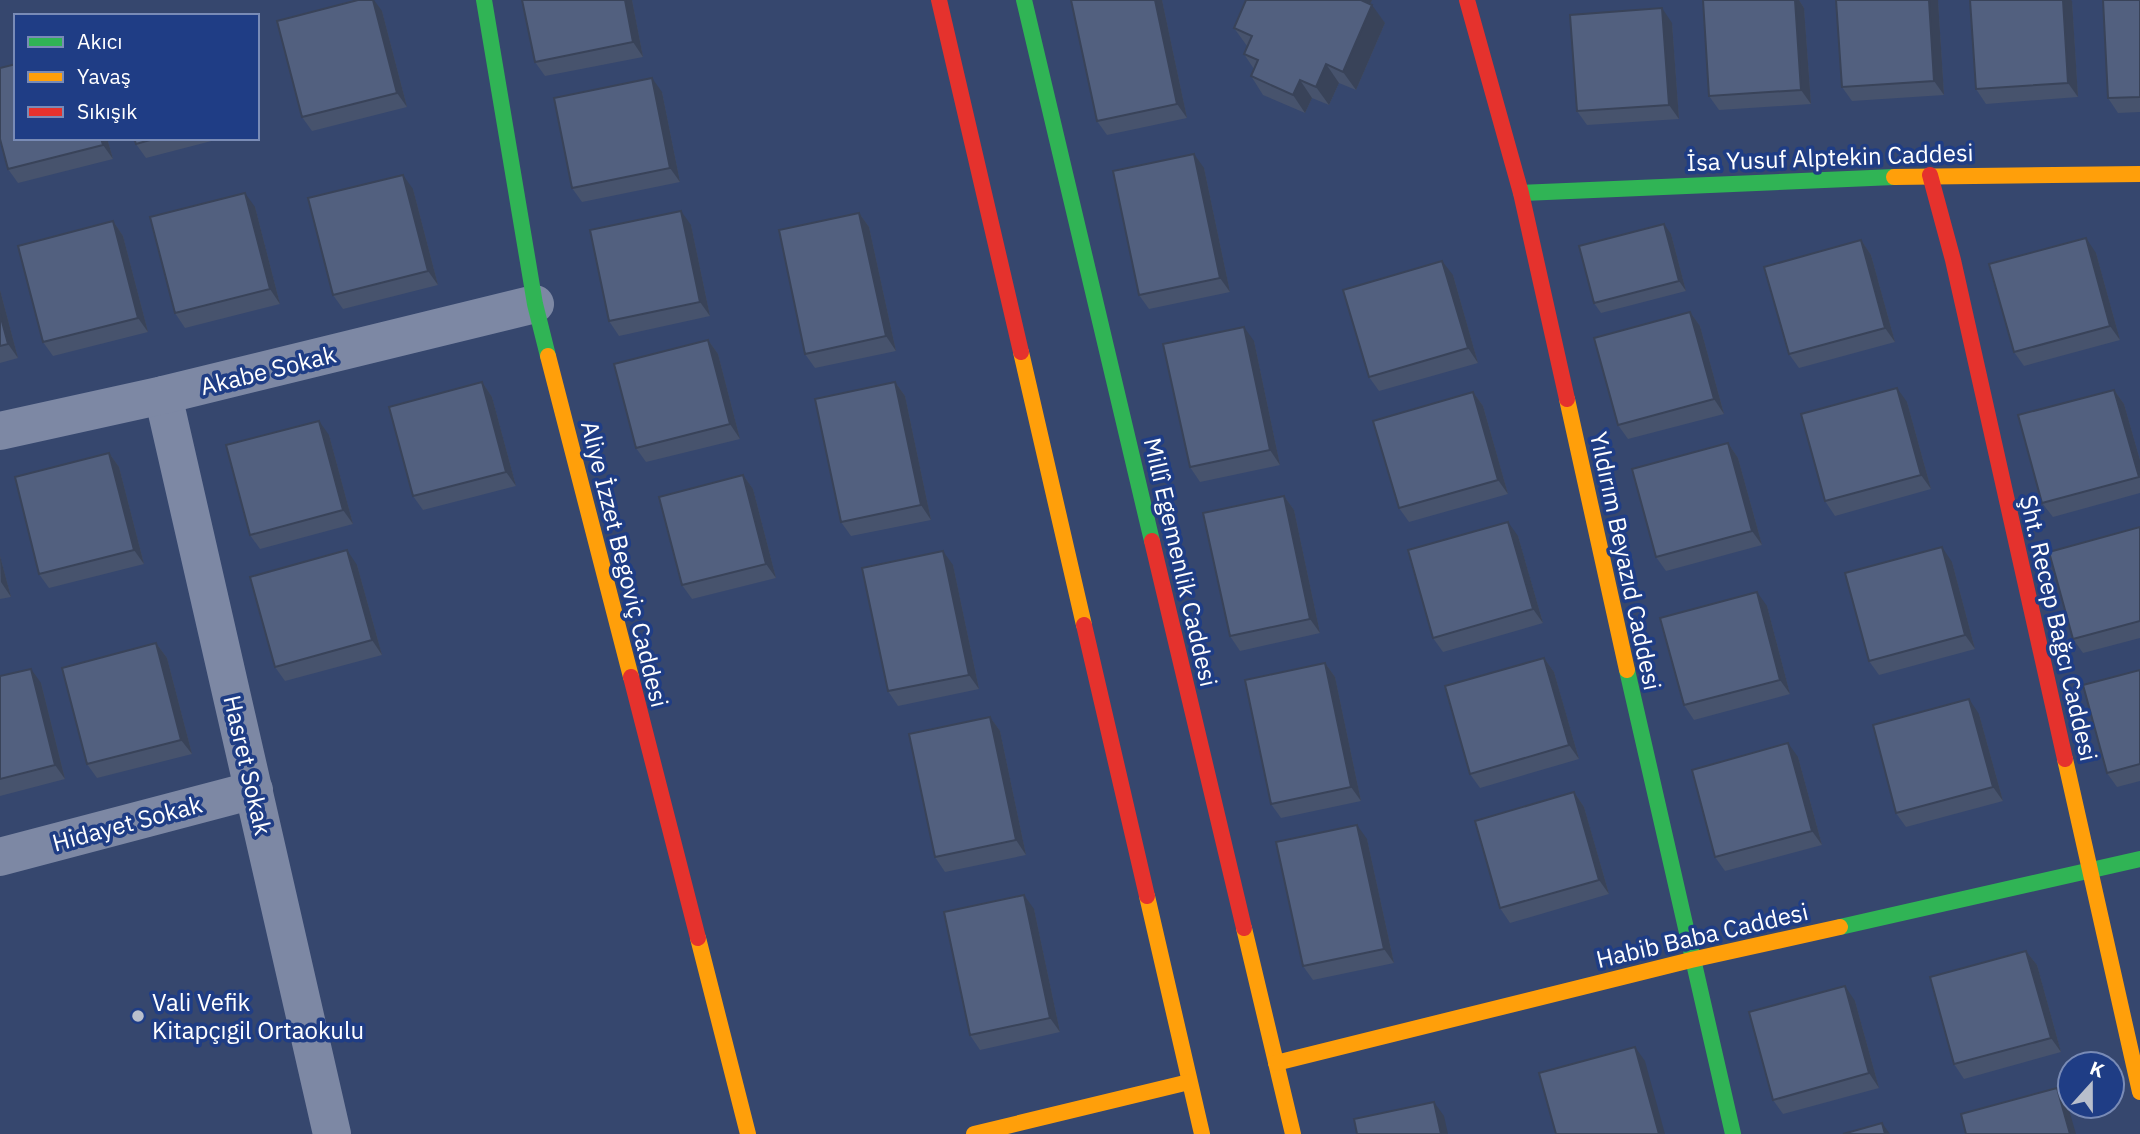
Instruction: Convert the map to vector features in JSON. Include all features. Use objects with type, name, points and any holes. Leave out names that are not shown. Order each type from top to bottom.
[{"type":"street","name":"Aliye İzzet Begoviç Caddesi","points":[[484,0],[535,304],[748,1134]]},
{"type":"street","points":[[939,0],[1202,1134]]},
{"type":"street","name":"Millî Egemenlik Caddesi","points":[[1024,0],[1293,1134]]},
{"type":"street","name":"Yıldırım Beyazıd Caddesi","points":[[1467,0],[1521,193],[1691,960],[1733,1134]]},
{"type":"street","name":"İsa Yusuf Alptekin Caddesi","points":[[1521,193],[1930,175],[2140,174]]},
{"type":"street","name":"Şht. Recep Bağcı Caddesi","points":[[1930,175],[1953,260],[2140,1092]]},
{"type":"street","name":"Akabe Sokak","points":[[0,431],[163,396],[535,304]]},
{"type":"street","name":"Hasret Sokak","points":[[163,396],[332,1134]]},
{"type":"street","name":"Hidayet Sokak","points":[[0,857],[254,790]]},
{"type":"street","name":"Habib Baba Caddesi","points":[[1276,1063],[1691,960],[2140,859]]},
{"type":"street","points":[[974,1134],[1189,1082]]},
{"type":"building","points":[[358,0],[373,0],[397,93],[302,117],[277,21]]},
{"type":"building","points":[[522,0],[625,0],[633,42],[535,62]]},
{"type":"building","points":[[1071,0],[1155,0],[1177,104],[1097,121]]},
{"type":"building","points":[[1246,0],[1361,0],[1372,5],[1343,72],[1326,64],[1316,87],[1300,80],[1293,95],[1251,76],[1258,60],[1244,54],[1252,36],[1234,28]]},
{"type":"building","points":[[1703,0],[1795,0],[1801,90],[1709,96]]},
{"type":"building","points":[[1836,0],[1929,0],[1934,81],[1842,87]]},
{"type":"building","points":[[1970,0],[2063,0],[2068,83],[1976,89]]},
{"type":"building","points":[[2103,0],[2140,0],[2140,97],[2108,98]]},
{"type":"building","points":[[1662,8],[1669,105],[1577,111],[1570,15]]},
{"type":"building","points":[[14,64],[14,140],[102,140],[103,145],[8,169],[0,139],[0,68]]},
{"type":"building","points":[[652,78],[670,168],[572,188],[554,98]]},
{"type":"building","points":[[135,140],[150,140],[136,144]]},
{"type":"building","points":[[1194,154],[1220,278],[1139,295],[1113,171]]},
{"type":"building","points":[[403,175],[428,271],[333,295],[308,198]]},
{"type":"building","points":[[245,193],[270,289],[175,313],[150,217]]},
{"type":"building","points":[[681,211],[700,302],[609,321],[590,230]]},
{"type":"building","points":[[859,213],[886,336],[805,354],[779,230]]},
{"type":"building","points":[[113,221],[138,318],[43,342],[18,246]]},
{"type":"building","points":[[1664,224],[1679,281],[1594,303],[1579,246]]},
{"type":"building","points":[[2086,238],[2110,326],[2014,352],[1989,264]]},
{"type":"building","points":[[1861,240],[1885,328],[1789,354],[1764,267]]},
{"type":"building","points":[[1442,261],[1468,348],[1369,377],[1343,290]]},
{"type":"building","points":[[1690,312],[1714,399],[1618,425],[1594,338]]},
{"type":"building","points":[[0,314],[8,344],[0,346]]},
{"type":"building","points":[[1244,327],[1270,450],[1190,467],[1163,344]]},
{"type":"building","points":[[708,340],[730,424],[636,448],[614,364]]},
{"type":"building","points":[[482,382],[506,472],[413,496],[389,407]]},
{"type":"building","points":[[895,382],[921,505],[841,522],[815,399]]},
{"type":"building","points":[[1897,388],[1921,475],[1825,501],[1801,414]]},
{"type":"building","points":[[2114,390],[2139,477],[2042,503],[2018,415]]},
{"type":"building","points":[[1473,392],[1498,480],[1399,508],[1373,421]]},
{"type":"building","points":[[319,421],[343,510],[250,535],[226,445]]},
{"type":"building","points":[[1728,443],[1752,531],[1656,557],[1632,469]]},
{"type":"building","points":[[109,453],[134,550],[39,574],[15,477]]},
{"type":"building","points":[[743,475],[766,564],[682,585],[659,497]]},
{"type":"building","points":[[1284,496],[1310,619],[1230,636],[1203,513]]},
{"type":"building","points":[[1508,522],[1533,609],[1433,638],[1408,550]]},
{"type":"building","points":[[2140,527],[2140,621],[2073,639],[2049,552]]},
{"type":"building","points":[[1942,547],[1965,635],[1869,661],[1845,573]]},
{"type":"building","points":[[347,550],[372,640],[275,667],[250,577]]},
{"type":"building","points":[[943,551],[969,675],[888,691],[862,568]]},
{"type":"building","points":[[1757,592],[1780,680],[1684,705],[1660,618]]},
{"type":"building","points":[[156,643],[181,740],[87,764],[62,668]]},
{"type":"building","points":[[1544,658],[1569,745],[1470,774],[1445,686]]},
{"type":"building","points":[[1325,663],[1351,787],[1271,804],[1245,680]]},
{"type":"building","points":[[31,669],[55,765],[0,779],[0,676]]},
{"type":"building","points":[[2140,670],[2140,764],[2107,773],[2083,685]]},
{"type":"building","points":[[1969,699],[1993,787],[1896,813],[1873,725]]},
{"type":"building","points":[[990,717],[1016,840],[935,857],[909,734]]},
{"type":"building","points":[[1788,743],[1812,831],[1715,857],[1692,770]]},
{"type":"building","points":[[1574,792],[1599,880],[1500,908],[1475,821]]},
{"type":"building","points":[[1357,825],[1384,949],[1303,966],[1276,842]]},
{"type":"building","points":[[1024,895],[1050,1018],[970,1035],[944,912]]},
{"type":"building","points":[[2026,951],[2051,1038],[1954,1064],[1930,977]]},
{"type":"building","points":[[1845,986],[1869,1073],[1773,1100],[1749,1012]]},
{"type":"building","points":[[1635,1047],[1659,1134],[1556,1134],[1539,1073]]},
{"type":"building","points":[[2056,1088],[2056,1120],[2066,1120],[2070,1134],[1966,1134],[1961,1114]]},
{"type":"building","points":[[1434,1102],[1441,1134],[1357,1134],[1354,1119]]},
{"type":"building","points":[[1882,1123],[1885,1134],[1843,1134]]},
{"type":"traffic: fast","points":[[484,0],[535,304],[548,356]]},
{"type":"traffic: fast","points":[[1024,0],[1152,541]]},
{"type":"traffic: fast","points":[[1521,193],[1894,177]]},
{"type":"traffic: fast","points":[[1627,670],[1733,1134]]},
{"type":"traffic: fast","points":[[1840,927],[2140,859]]},
{"type":"traffic: slow","points":[[1894,177],[2140,174]]},
{"type":"traffic: slow","points":[[1021,352],[1084,625]]},
{"type":"traffic: slow","points":[[548,356],[631,677]]},
{"type":"traffic: slow","points":[[1567,399],[1627,670]]},
{"type":"traffic: slow","points":[[2065,759],[2140,1092]]},
{"type":"traffic: slow","points":[[1147,896],[1202,1134]]},
{"type":"traffic: slow","points":[[1276,1063],[1691,960],[1840,927]]},
{"type":"traffic: slow","points":[[1244,928],[1293,1134]]},
{"type":"traffic: slow","points":[[698,938],[748,1134]]},
{"type":"traffic: slow","points":[[974,1134],[1189,1082]]},
{"type":"traffic: jam","points":[[939,0],[1021,352]]},
{"type":"traffic: jam","points":[[1467,0],[1521,193],[1567,399]]},
{"type":"traffic: jam","points":[[1930,175],[1953,260],[2065,759]]},
{"type":"traffic: jam","points":[[1152,541],[1244,928]]},
{"type":"traffic: jam","points":[[1084,625],[1147,896]]},
{"type":"traffic: jam","points":[[631,677],[698,938]]},
{"type":"place","name":"Vali Vefik Kitapçıgil Ortaokulu","points":[[138,1016]]}]
